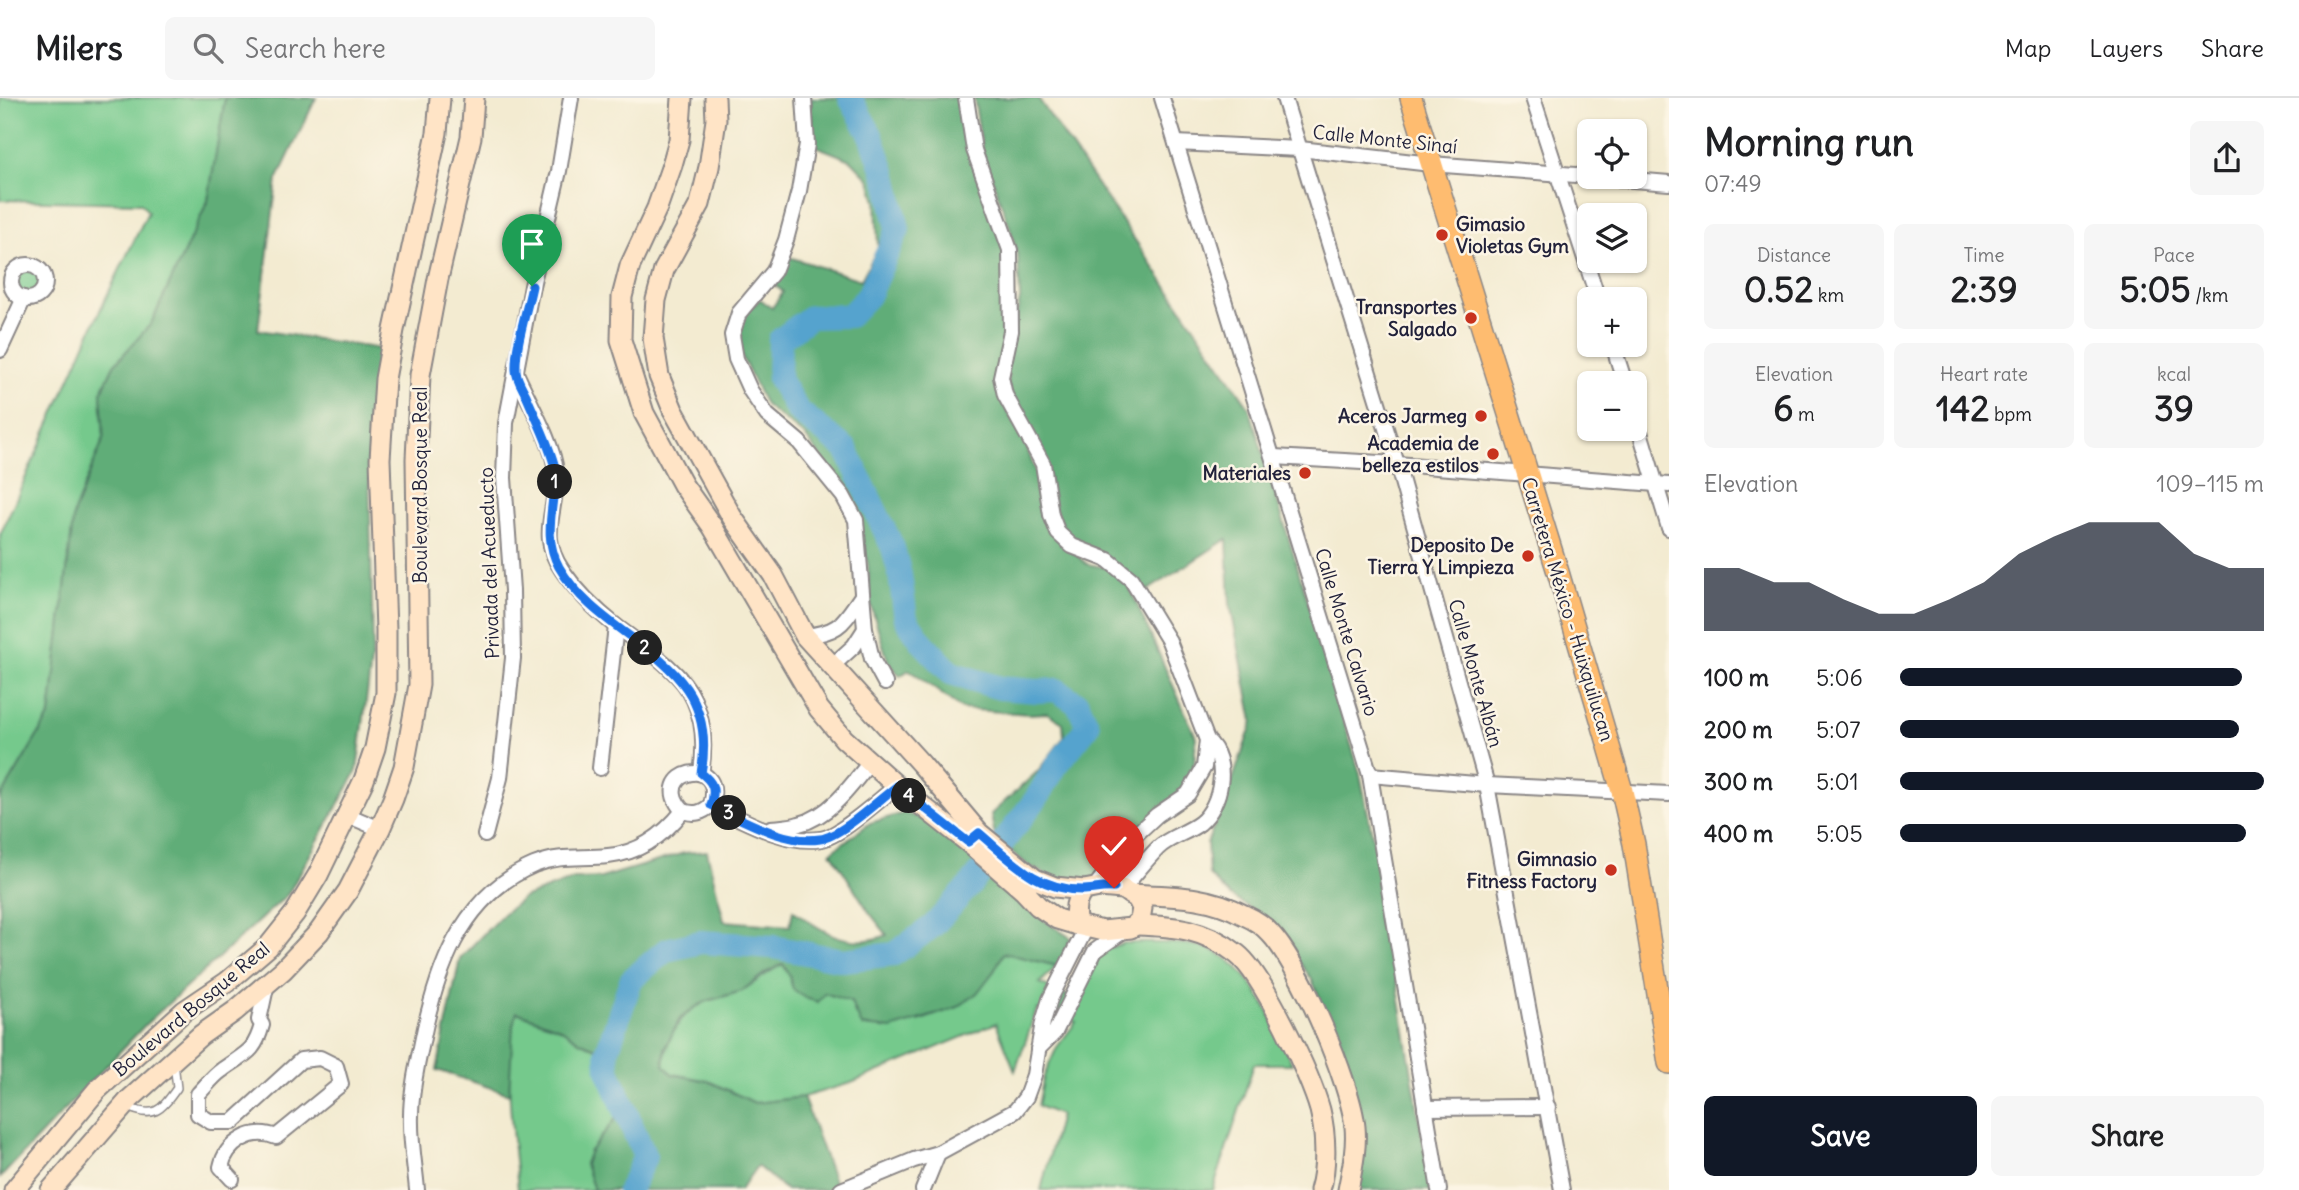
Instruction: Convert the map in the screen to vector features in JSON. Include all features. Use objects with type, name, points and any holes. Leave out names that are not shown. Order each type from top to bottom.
[{"type":"main road","name":"Carretera México - Huixquilucan","points":[[1411,98],[1622,791],[1634,844],[1669,1063]]},
{"type":"street","name":"Boulevard Bosque Real","points":[[15,1190],[97,1090],[184,1011],[227,982],[268,947],[295,913],[318,875],[364,780],[384,715],[387,672],[380,459],[385,379],[437,133],[440,98]]},
{"type":"street","name":"Boulevard Bosque Real","points":[[51,1190],[124,1106],[201,1035],[235,1012],[319,932],[348,891],[380,829],[404,767],[419,685],[416,459],[420,375],[438,279],[471,137],[474,98]]},
{"type":"street","name":"Privada del Acueducto","points":[[485,835],[500,778],[513,658],[512,590],[504,478],[506,423],[532,286],[559,171],[571,98]]},
{"type":"street","points":[[682,98],[679,140],[672,166],[657,208],[626,276],[622,297],[621,340],[644,413],[684,485],[712,526],[819,709],[844,739],[897,786],[974,838],[1029,885],[1038,906],[1058,919],[1082,927],[1115,931],[1131,927],[1189,929],[1239,955],[1255,974],[1309,1077],[1320,1111],[1324,1144],[1320,1190]]},
{"type":"street","points":[[715,98],[716,120],[700,205],[664,271],[656,300],[653,338],[659,376],[673,410],[732,516],[773,575],[806,636],[922,765],[974,838]]},
{"type":"street","points":[[804,98],[807,144],[799,191],[786,240],[774,271],[739,313],[732,335],[736,359],[750,390],[767,415],[799,442],[843,496],[856,520],[865,629],[872,659],[885,683]]},
{"type":"street","points":[[841,1190],[938,1153],[1015,1111],[1026,1097],[1034,1075],[1037,1050],[1050,999],[1082,927],[1075,909],[1080,894],[1090,889],[1143,828],[1188,794],[1198,780],[1207,754],[1207,740],[1168,642],[1131,579],[1108,560],[1072,546],[1058,534],[1051,515],[1043,464],[1005,395],[1001,377],[1011,331],[1010,250],[974,150],[967,98]]},
{"type":"street","name":"Calle Monte Calvario","points":[[1162,98],[1370,775],[1439,1190]]},
{"type":"street","name":"Calle Monte Albán","points":[[1283,98],[1397,464],[1487,785],[1562,1190]]},
{"type":"street","points":[[1533,98],[1594,287]]},
{"type":"street","name":"Calle Monte Sinaí","points":[[1176,143],[1300,149],[1431,164],[1577,175]]},
{"type":"street","points":[[1647,181],[1669,183]]},
{"type":"street","points":[[0,350],[24,298]]},
{"type":"street","points":[[516,372],[546,440],[556,472],[548,527],[550,548],[560,569],[586,600],[680,679],[694,698],[705,748],[701,773]]},
{"type":"street","points":[[1646,441],[1663,485],[1669,528]]},
{"type":"street","points":[[1274,457],[1663,485]]},
{"type":"street","points":[[712,526],[732,516]]},
{"type":"street","points":[[806,636],[828,633],[845,620],[861,597]]},
{"type":"street","points":[[600,768],[616,626]]},
{"type":"street","points":[[832,666],[854,646],[865,629]]},
{"type":"street","points":[[1126,892],[1160,846],[1202,821],[1217,796],[1221,780],[1220,763],[1214,746],[1207,740]]},
{"type":"street","points":[[762,829],[801,824],[845,794],[870,762]]},
{"type":"street","points":[[688,772],[701,773],[711,780],[715,792],[711,805],[703,812],[693,814],[683,811],[675,802],[673,790],[678,779],[688,772]]},
{"type":"street","points":[[1370,775],[1487,785],[1669,794]]},
{"type":"street","points":[[711,805],[762,829],[796,838],[822,839],[850,822],[897,786]]},
{"type":"street","points":[[833,803],[850,822]]},
{"type":"street","points":[[417,1190],[411,1115],[415,1075],[431,997],[446,954],[467,918],[500,886],[534,865],[572,856],[608,856],[642,847],[671,827],[683,811]]},
{"type":"street","points":[[347,815],[380,829]]},
{"type":"street","points":[[1143,828],[1152,830],[1159,837],[1160,846]]},
{"type":"street","points":[[1029,885],[1190,897],[1220,903],[1269,931],[1287,955],[1308,996],[1345,1086],[1355,1126],[1354,1160],[1348,1190]]},
{"type":"street","points":[[1037,1050],[1055,1032],[1095,951],[1131,927],[1142,908],[1137,898],[1126,892]]},
{"type":"street","points":[[259,1020],[267,983]]},
{"type":"street","points":[[232,1179],[221,1167],[223,1155],[244,1136],[269,1134],[276,1137],[341,1084],[336,1066],[320,1058],[301,1060],[233,1122],[211,1122],[198,1114],[198,1094],[220,1071],[248,1053],[257,1042],[262,1025],[259,1020],[235,1012]]},
{"type":"street","points":[[1425,1108],[1548,1107]]},
{"type":"street","points":[[923,1190],[938,1153]]},
{"type":"lane","points":[[124,1106],[151,1113],[166,1103],[177,1087],[173,1061]]},
{"type":"green space","points":[[0,98],[225,98],[208,201],[151,324],[114,365],[101,393],[104,438],[74,512],[50,715],[0,799],[0,535],[102,306],[148,212],[141,203],[0,200]]},
{"type":"green space","points":[[225,98],[316,98],[277,180],[258,330],[382,349],[369,463],[373,647],[357,771],[288,894],[146,1024],[0,1178],[0,799],[50,715],[74,512],[104,438],[101,393],[114,365],[151,324],[208,201]]},
{"type":"green space","points":[[810,98],[960,98],[1006,250],[1008,298],[1001,401],[1022,435],[1056,537],[1087,564],[1109,568],[1127,582],[1196,737],[1194,766],[1183,791],[1095,878],[1057,880],[1029,866],[995,838],[991,814],[1037,772],[1064,737],[1063,723],[1047,713],[962,709],[909,670],[900,676],[888,661],[870,603],[868,565],[853,500],[805,436],[765,405],[737,347],[741,318],[760,299],[772,308],[783,292],[774,284],[789,257],[861,280],[878,248],[876,201],[870,180],[851,160],[813,145]]},
{"type":"green space","points":[[974,98],[1038,98],[1249,407],[1360,774],[1376,854],[1431,1190],[1358,1190],[1362,1140],[1349,1067],[1312,980],[1270,920],[1230,896],[1209,875],[1207,843],[1253,721],[1230,604],[1227,539],[1142,594],[1067,535],[1054,506],[1046,465],[1030,425],[1009,391],[1006,365],[1020,299],[1018,258],[983,154]]},
{"type":"green space","points":[[29,268],[39,272],[43,282],[39,292],[29,296],[19,292],[15,282],[19,272]]},
{"type":"green space","points":[[904,813],[923,820],[959,842],[1040,917],[1071,938],[1057,966],[1004,953],[977,993],[958,1007],[892,1029],[862,1026],[851,1002],[825,993],[818,1002],[805,998],[793,989],[783,964],[765,973],[742,991],[707,1001],[680,1019],[665,1048],[664,1065],[672,1074],[708,1081],[755,1103],[803,1097],[835,1184],[826,1190],[786,1190],[757,1166],[740,1190],[594,1190],[585,1164],[590,1151],[621,1112],[608,1070],[607,1052],[581,1042],[560,1028],[517,1012],[513,1025],[509,1094],[437,1070],[460,958],[503,914],[523,898],[574,879],[601,878],[684,853],[707,851],[724,921],[790,926],[793,910],[826,932],[837,936],[861,941],[874,939],[887,935],[831,852],[870,823]]},
{"type":"green space","points":[[1124,943],[1190,944],[1217,953],[1233,963],[1258,993],[1292,1064],[1254,1064],[1213,1190],[1041,1190],[1060,1115],[1038,1106],[1044,1076],[1057,1047],[1076,1022],[1037,1009],[1015,1071],[996,1023],[851,1083],[803,1097],[755,1103],[708,1081],[672,1074],[664,1065],[672,1034],[692,1010],[711,1000],[742,990],[783,964],[793,989],[825,993],[851,1002],[855,1014],[919,1021],[958,1007],[994,971],[1004,952],[1057,966],[1040,983],[1079,1001],[1102,951]]},
{"type":"green space","points":[[516,1012],[560,1028],[581,1042],[607,1052],[608,1070],[622,1112],[590,1151],[585,1164],[594,1190],[518,1190],[509,1077]]},
{"type":"waterway","points":[[629,1190],[645,1157],[608,1070],[607,1052],[631,980],[666,950],[701,942],[773,947],[843,960],[894,954],[933,926],[972,883],[1088,726],[1078,704],[1057,690],[1000,688],[951,673],[922,642],[906,619],[893,548],[846,449],[798,411],[779,379],[780,340],[810,317],[849,316],[868,296],[898,229],[887,180],[871,135],[850,98]]},
{"type":"place","name":"Gimasio Violetas Gym","points":[[1442,235]]},
{"type":"place","name":"Transportes Salgado","points":[[1471,318]]},
{"type":"place","name":"Aceros Jarmeg","points":[[1481,416]]},
{"type":"place","name":"Academia de belleza estilos","points":[[1493,454]]},
{"type":"place","name":"Materiales","points":[[1305,473]]},
{"type":"place","name":"Deposito De Tierra Y Limpieza","points":[[1528,556]]},
{"type":"place","name":"Gimnasio Fitness Factory","points":[[1611,870]]},
{"type":"route","points":[[532,286],[516,372],[546,440],[556,472],[548,527],[550,548],[560,569],[586,600],[680,679],[694,698],[705,748],[701,773],[711,780],[715,792],[711,805],[762,829],[796,838],[822,839],[839,831],[897,786],[968,842],[979,833],[1035,879],[1055,887],[1084,890],[1114,888]]}]
